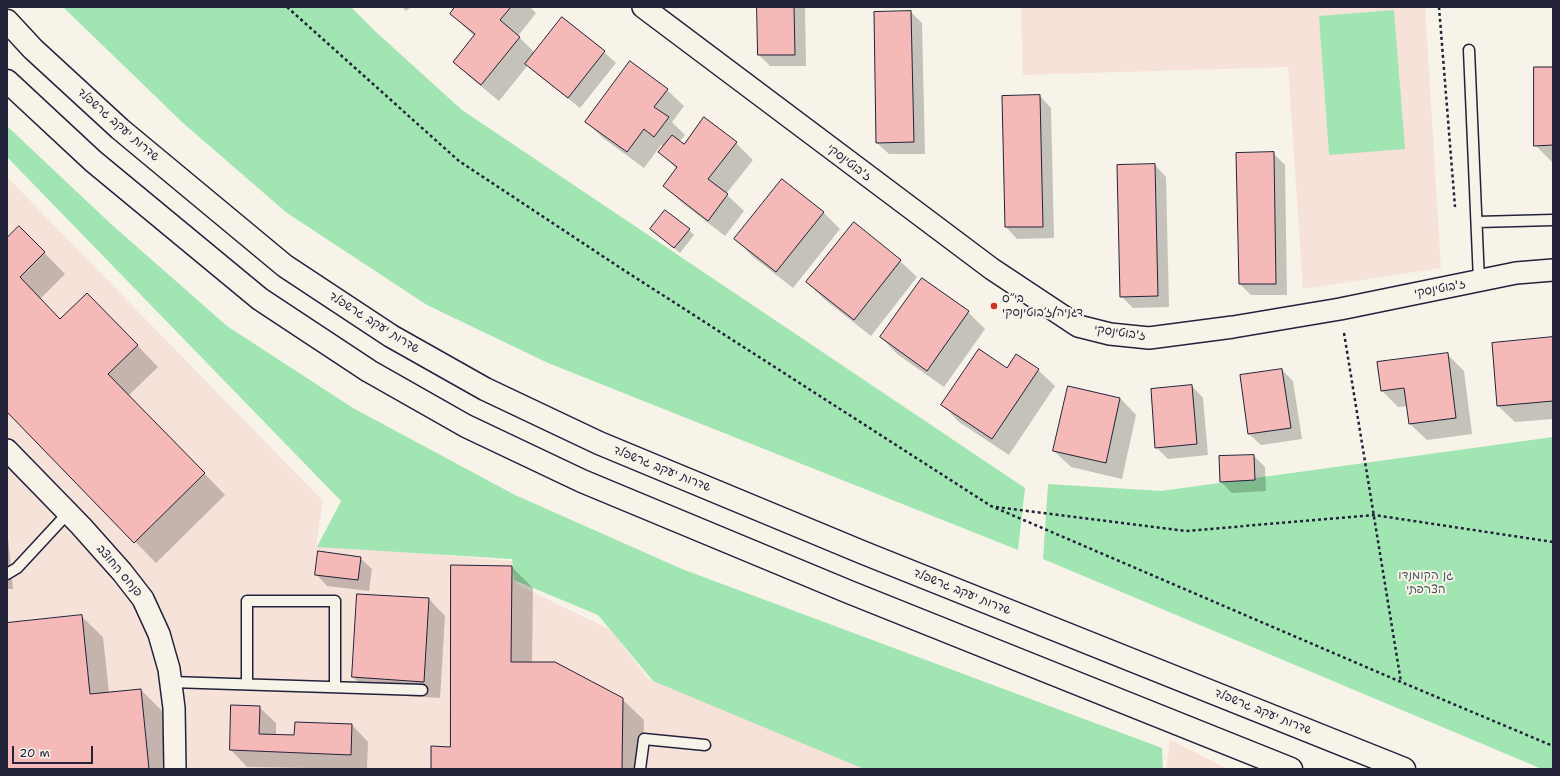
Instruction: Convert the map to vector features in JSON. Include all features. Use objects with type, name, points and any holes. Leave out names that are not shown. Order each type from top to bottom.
[{"type":"main road","name":"שדרות יעקב גרשפלד","points":[[7,21],[34,49],[120,129],[285,266],[391,336],[485,389],[599,443],[864,553],[1404,769]]},
{"type":"main road","points":[[7,81],[93,161],[260,300],[369,371],[466,426],[582,482],[841,589],[1291,769]]},
{"type":"street","name":"ז'בוטינסקי","points":[[643,7],[992,269],[1078,326],[1110,334],[1149,338],[1233,327],[1340,309],[1516,273],[1553,270]]},
{"type":"street","name":"פנחס החוצב","points":[[7,450],[122,572],[143,599],[159,634],[169,669],[174,708],[175,769]]},
{"type":"lane","points":[[1470,50],[1479,281]]},
{"type":"lane","points":[[1477,222],[1553,220]]},
{"type":"lane","points":[[7,574],[17,568],[68,513]]},
{"type":"lane","points":[[247,684],[247,601],[335,601],[335,687]]},
{"type":"lane","points":[[171,682],[422,690]]},
{"type":"lane","points":[[640,769],[644,738],[705,745]]},
{"type":"path","points":[[287,7],[459,161],[619,267],[991,506],[1553,746]]},
{"type":"path","points":[[1439,7],[1455,214]]},
{"type":"path","points":[[1340,309],[1401,682]]},
{"type":"path","points":[[991,506],[1186,531],[1374,515],[1553,542]]},
{"type":"shaded area","points":[[1021,7],[1425,7],[1441,268],[1303,289],[1288,67],[1023,75]]},
{"type":"shaded area","points":[[7,177],[323,501],[316,545],[512,561],[516,584],[611,630],[648,679],[876,769],[7,769]]},
{"type":"shaded area","points":[[1170,740],[1228,769],[1166,769]]},
{"type":"green space","points":[[63,7],[351,7],[376,32],[462,110],[1025,488],[1018,550],[548,363],[427,305],[287,213],[183,123]]},
{"type":"green space","points":[[1394,10],[1405,149],[1329,155],[1319,16]]},
{"type":"green space","points":[[7,126],[111,224],[227,326],[353,408],[515,495],[682,569],[1162,748],[1163,769],[864,769],[653,681],[598,615],[514,580],[512,559],[317,547],[341,501],[7,157]]},
{"type":"green space","name":"גן הקומנדו הצרפתי","points":[[1553,437],[1553,769],[1542,769],[1043,559],[1048,484],[1161,491]]},
{"type":"building","points":[[455,7],[511,7],[500,20],[520,37],[481,85],[453,62],[475,34],[450,14]]},
{"type":"building","points":[[757,7],[794,7],[795,55],[758,55]]},
{"type":"building","points":[[911,11],[914,142],[876,143],[874,12]]},
{"type":"building","points":[[562,17],[605,51],[568,98],[525,64]]},
{"type":"building","points":[[630,61],[668,89],[654,107],[669,117],[654,137],[644,129],[627,152],[585,122]]},
{"type":"building","points":[[1534,67],[1553,67],[1553,145],[1534,146]]},
{"type":"building","points":[[1040,95],[1043,227],[1005,227],[1002,96]]},
{"type":"building","points":[[704,117],[737,142],[708,179],[728,194],[708,221],[663,186],[677,167],[658,152],[672,135],[684,144]]},
{"type":"building","points":[[1274,152],[1276,284],[1239,284],[1236,153]]},
{"type":"building","points":[[1155,164],[1158,296],[1120,297],[1117,165]]},
{"type":"building","points":[[782,179],[824,212],[776,272],[734,239]]},
{"type":"building","points":[[665,210],[690,229],[674,248],[650,229]]},
{"type":"building","points":[[854,222],[901,260],[854,320],[806,282]]},
{"type":"building","points":[[19,226],[45,252],[20,277],[60,319],[87,293],[138,345],[108,374],[205,473],[134,543],[7,412],[7,238]]},
{"type":"building","points":[[922,278],[969,311],[927,371],[880,337]]},
{"type":"building","points":[[1553,337],[1553,401],[1497,406],[1492,343]]},
{"type":"building","points":[[979,349],[1007,368],[1016,354],[1039,369],[992,439],[941,405]]},
{"type":"building","points":[[1448,353],[1456,418],[1409,424],[1404,388],[1381,391],[1377,362]]},
{"type":"building","points":[[1282,369],[1291,428],[1248,434],[1240,375]]},
{"type":"building","points":[[1192,385],[1197,444],[1155,448],[1151,389]]},
{"type":"building","points":[[1068,386],[1120,398],[1106,463],[1053,451]]},
{"type":"building","points":[[1254,455],[1255,480],[1220,482],[1219,456]]},
{"type":"building","points":[[318,551],[361,557],[358,580],[315,575]]},
{"type":"building","points":[[451,565],[512,566],[511,662],[555,662],[623,698],[622,769],[431,769],[431,746],[450,747]]},
{"type":"building","points":[[357,594],[429,598],[424,682],[352,677]]},
{"type":"building","points":[[82,615],[90,694],[141,689],[149,769],[7,769],[7,623]]},
{"type":"building","points":[[231,705],[260,706],[259,734],[294,735],[295,722],[352,724],[351,755],[230,750]]},
{"type":"place","name":"בי״ס דגניה/ז׳בוטינסקי","points":[[994,306]]}]
